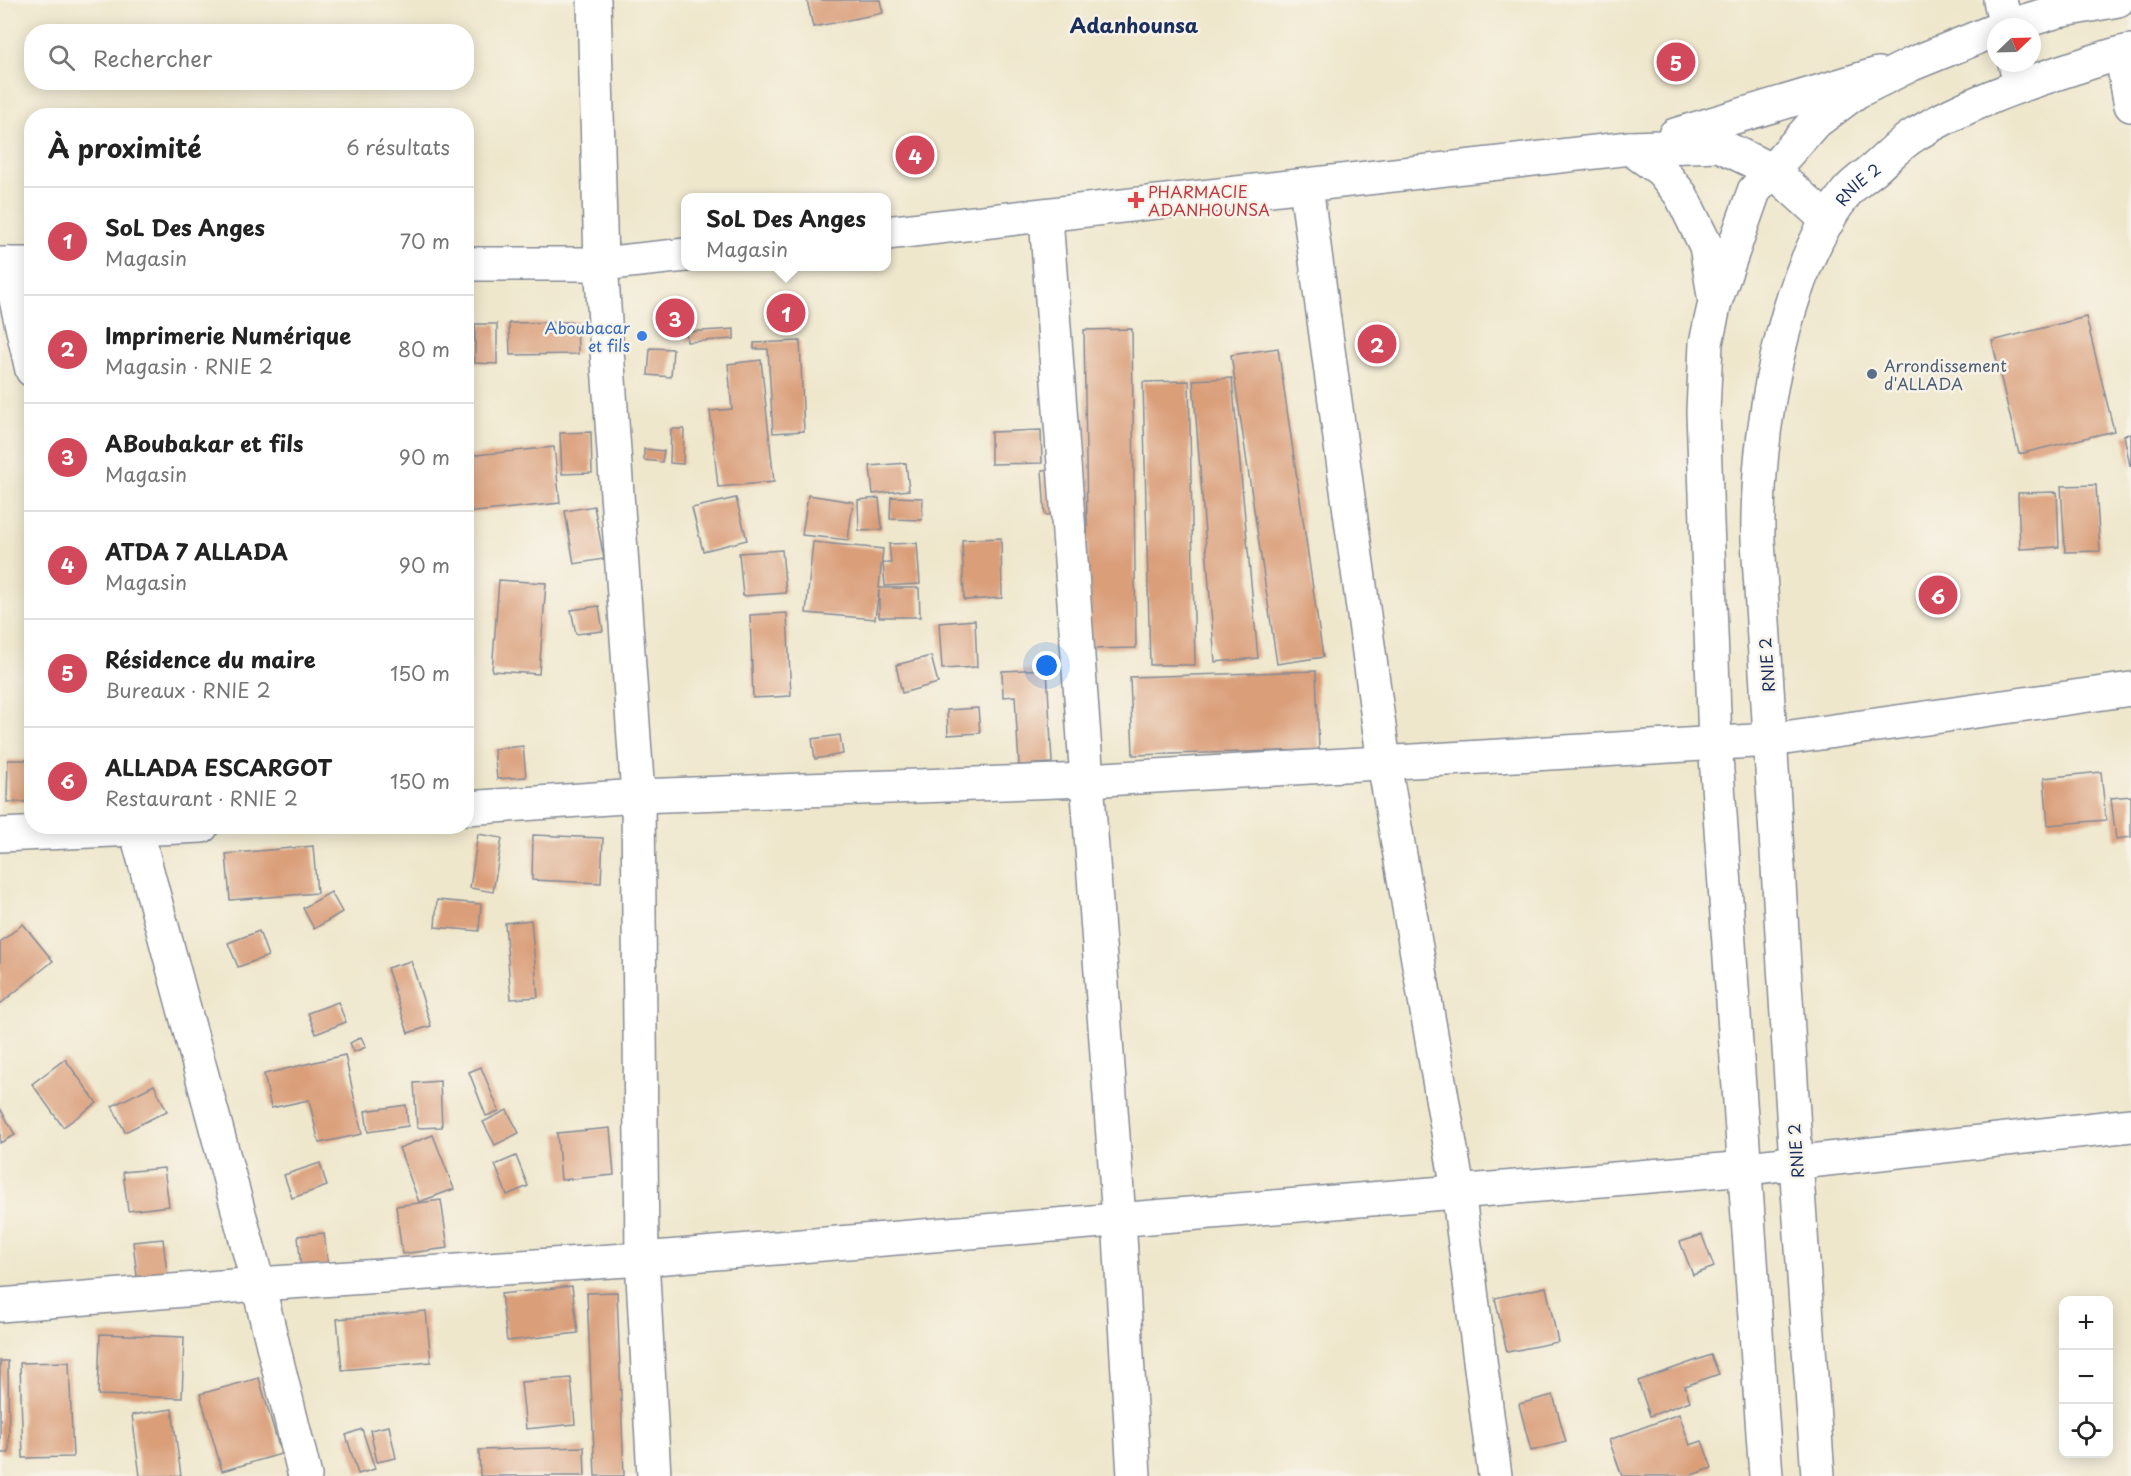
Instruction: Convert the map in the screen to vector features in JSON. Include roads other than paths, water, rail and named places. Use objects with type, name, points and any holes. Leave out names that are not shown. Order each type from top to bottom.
[{"type":"main road","points":[[594,0],[601,264],[638,796],[642,1259],[654,1476]]},
{"type":"main road","points":[[2000,0],[2003,18]]},
{"type":"main road","points":[[2035,18],[2058,11],[2118,0]]},
{"type":"main road","points":[[1766,1476],[1747,1168],[1715,742],[1703,412],[1706,343],[1714,302],[1754,191],[1813,124],[1856,92],[1912,64],[1987,34]]},
{"type":"main road","points":[[2126,52],[2131,105]]},
{"type":"main road","name":"RNIE 2","points":[[1818,1476],[1796,1162],[1757,497],[1765,421],[1775,366],[1790,313],[1817,238],[1847,191],[1914,135],[1974,104],[2018,74],[2126,52]]},
{"type":"main road","points":[[1630,148],[1912,64]]},
{"type":"main road","points":[[891,232],[1046,217],[1630,148],[1719,145],[1773,171],[1828,221]]},
{"type":"main road","points":[[1630,148],[1661,170],[1681,195],[1706,246],[1714,302]]},
{"type":"main road","points":[[1306,187],[1384,763],[1458,1190],[1495,1476]]},
{"type":"main road","points":[[1046,217],[1119,1219],[1134,1476]]},
{"type":"main road","points":[[474,264],[601,264],[681,256]]},
{"type":"main road","points":[[13,264],[24,325]]},
{"type":"main road","points":[[474,807],[638,796],[1087,780],[1771,740],[2131,689]]},
{"type":"main road","points":[[0,835],[24,834]]},
{"type":"main road","points":[[136,834],[258,1284],[305,1476]]},
{"type":"main road","points":[[0,1305],[258,1284],[642,1259],[1747,1168],[2131,1125]]},
{"type":"place","name":"Résidence du maire","points":[[1676,62]]},
{"type":"place","name":"ATDA 7 ALLADA","points":[[915,155]]},
{"type":"place","name":"PHARMACIE ADANHOUNSA","points":[[1136,200]]},
{"type":"place","name":"SoL Des Anges","points":[[786,313]]},
{"type":"place","name":"ABoubakar et fils","points":[[675,318]]},
{"type":"place","name":"Aboubacar et fils","points":[[642,336]]},
{"type":"place","name":"Imprimerie Numérique","points":[[1377,344]]},
{"type":"place","name":"Arrondissement d'ALLADA","points":[[1872,374]]},
{"type":"place","name":"ALLADA ESCARGOT","points":[[1938,595]]},
{"type":"district","name":"Adanhounsa","points":[[1134,25]]}]
